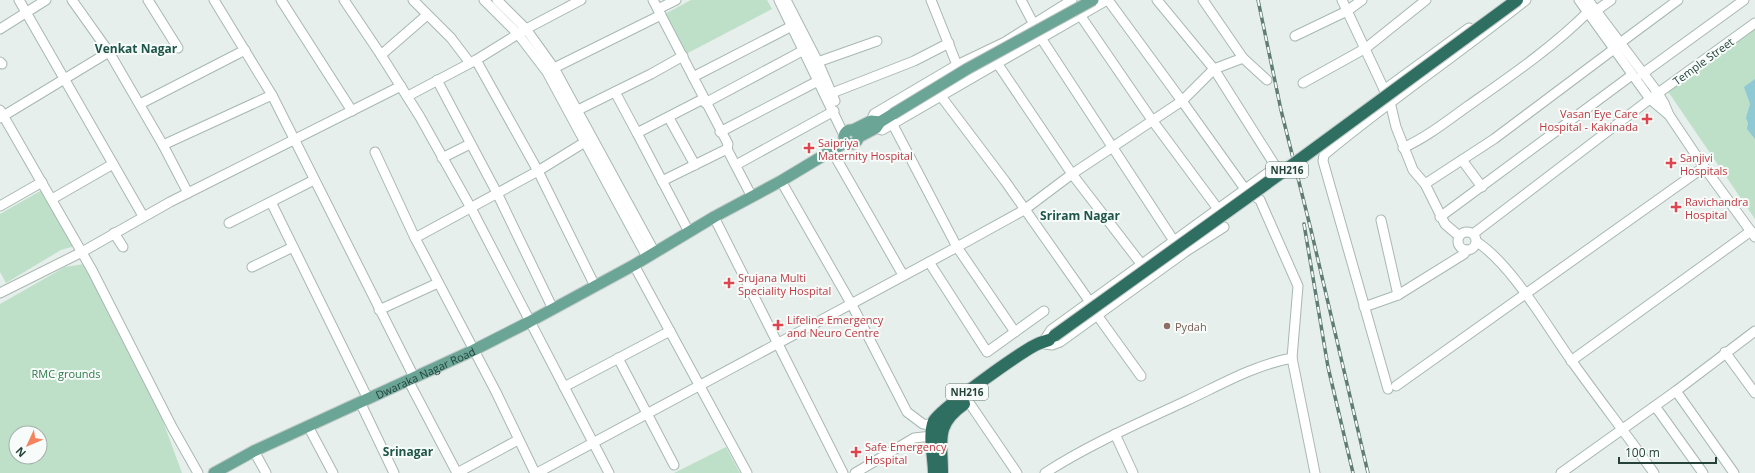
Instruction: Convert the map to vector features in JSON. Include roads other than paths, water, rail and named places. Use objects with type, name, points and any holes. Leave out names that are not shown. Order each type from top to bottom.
[{"type":"highway","name":"NH216","points":[[936,428],[956,410],[1048,341],[1296,164],[1517,0]]},
{"type":"highway","name":"NH216","points":[[936,428],[937,416],[951,404],[1026,351],[1048,341]]},
{"type":"highway","points":[[936,428],[942,471]]},
{"type":"main road","name":"Dwaraka Nagar Road","points":[[214,473],[254,451],[309,428],[364,400],[474,350],[529,322],[634,265],[714,217],[781,181],[832,151],[850,135],[876,123],[893,118],[967,69],[1093,0]]},
{"type":"street","points":[[19,0],[143,216]]},
{"type":"street","points":[[0,29],[46,0]]},
{"type":"street","points":[[72,0],[109,52],[163,145],[188,193]]},
{"type":"street","points":[[148,0],[178,48]]},
{"type":"street","points":[[214,0],[272,95],[458,473],[518,440]]},
{"type":"street","points":[[281,0],[352,111]]},
{"type":"street","points":[[344,0],[408,96],[471,208],[529,322],[609,473]]},
{"type":"street","points":[[413,0],[473,62],[538,171],[595,286]]},
{"type":"street","points":[[484,0],[518,34],[547,72],[585,142],[651,255]]},
{"type":"street","points":[[497,0],[526,29],[554,68],[578,110],[651,255]]},
{"type":"street","points":[[408,96],[473,62],[526,29],[581,0]]},
{"type":"street","points":[[653,0],[683,56],[720,132],[728,144],[727,149],[752,197]]},
{"type":"street","points":[[554,68],[660,12],[676,0]]},
{"type":"street","points":[[779,0],[804,50],[815,64],[818,80],[829,94],[834,111],[850,135]]},
{"type":"street","points":[[786,0],[829,94],[850,135]]},
{"type":"street","points":[[931,0],[958,65]]},
{"type":"street","points":[[1021,0],[1041,38],[1174,241]]},
{"type":"street","points":[[876,123],[874,114],[958,65],[1004,42],[1072,0]]},
{"type":"street","points":[[1015,332],[957,247],[893,118],[940,95],[1107,0],[1245,189],[1260,200],[1298,286],[1292,358],[1315,473]]},
{"type":"street","points":[[1157,0],[1214,69],[1276,167],[1051,330],[1048,341],[1052,345],[1060,342],[1185,252],[1224,227]]},
{"type":"street","points":[[1203,0],[1243,58],[1267,80]]},
{"type":"street","points":[[1342,0],[1366,48],[1390,102],[1403,148],[1413,170],[1425,184],[1440,218],[1459,236],[1459,245],[1466,250]]},
{"type":"street","points":[[1295,36],[1347,11],[1362,0]]},
{"type":"street","points":[[1304,83],[1366,48],[1426,0]]},
{"type":"street","points":[[1384,90],[1508,0]]},
{"type":"street","points":[[1526,0],[1492,28],[1390,102],[1324,155],[1323,161],[1364,307],[1392,388],[1526,295],[1704,167]]},
{"type":"street","points":[[1578,0],[1592,11]]},
{"type":"street","points":[[1588,0],[1592,11],[1617,46],[1642,74],[1654,96]]},
{"type":"street","points":[[1403,148],[1419,140],[1487,93],[1559,39],[1592,11],[1611,0]]},
{"type":"street","points":[[1425,184],[1494,139],[1678,0]]},
{"type":"street","points":[[1642,74],[1744,0]]},
{"type":"street","points":[[382,55],[427,15]]},
{"type":"street","points":[[1080,15],[1152,120],[1218,209]]},
{"type":"street","name":"Temple Street","points":[[1475,238],[1654,96],[1755,23]]},
{"type":"street","points":[[693,77],[792,26]]},
{"type":"street","points":[[815,64],[877,41]]},
{"type":"street","points":[[829,94],[914,61],[949,43]]},
{"type":"street","points":[[1572,361],[1753,234],[1704,167],[1669,115],[1664,103],[1654,96],[1632,75],[1617,46]]},
{"type":"street","points":[[140,104],[244,50]]},
{"type":"street","points":[[637,133],[670,118],[804,50]]},
{"type":"street","points":[[109,52],[1,115],[82,252],[172,427],[198,473]]},
{"type":"street","points":[[578,110],[683,56]]},
{"type":"street","points":[[375,152],[415,238],[536,473],[648,415],[1024,210],[1072,174],[1182,101],[1214,69],[1243,58]]},
{"type":"street","points":[[997,63],[1072,174],[1142,265]]},
{"type":"street","points":[[1440,218],[1632,75]]},
{"type":"street","points":[[437,80],[496,193],[553,309]]},
{"type":"street","points":[[720,132],[818,80]]},
{"type":"street","points":[[0,293],[82,252],[143,216],[401,86]]},
{"type":"street","points":[[615,92],[689,232]]},
{"type":"street","points":[[163,145],[272,95]]},
{"type":"street","points":[[940,95],[977,143],[1090,302]]},
{"type":"street","points":[[736,165],[834,111]]},
{"type":"street","points":[[670,118],[695,164]]},
{"type":"street","points":[[415,238],[538,171],[585,142]]},
{"type":"street","points":[[442,158],[470,144]]},
{"type":"street","points":[[662,181],[727,149]]},
{"type":"street","points":[[832,151],[903,275]]},
{"type":"street","points":[[1462,160],[1482,187]]},
{"type":"street","points":[[52,199],[113,164]]},
{"type":"street","points":[[229,223],[314,180]]},
{"type":"street","points":[[781,181],[852,305],[907,412],[923,424],[936,428]]},
{"type":"street","points":[[0,206],[42,182]]},
{"type":"street","points":[[271,202],[364,400],[394,473]]},
{"type":"street","points":[[714,217],[843,473]]},
{"type":"street","points":[[1381,220],[1398,295]]},
{"type":"street","points":[[1459,236],[1467,232],[1490,250],[1526,295],[1654,473]]},
{"type":"street","points":[[114,233],[123,247]]},
{"type":"street","points":[[1364,307],[1398,295],[1464,254],[1466,250],[1474,247],[1475,238]]},
{"type":"street","points":[[252,267],[293,247]]},
{"type":"street","points":[[929,262],[987,352],[1044,311]]},
{"type":"street","points":[[634,265],[747,473]]},
{"type":"street","points":[[379,310],[438,283]]},
{"type":"street","points":[[1097,315],[1141,376]]},
{"type":"street","points":[[564,387],[670,331]]},
{"type":"street","points":[[1561,473],[1676,391],[1725,352],[1755,331]]},
{"type":"street","points":[[1725,352],[1755,393]]},
{"type":"street","points":[[618,358],[674,465]]},
{"type":"street","points":[[1045,473],[1076,453],[1234,377],[1282,360],[1292,358]]},
{"type":"street","points":[[1676,391],[1734,473]]},
{"type":"street","points":[[968,401],[1017,473]]},
{"type":"street","points":[[1655,406],[1703,473]]},
{"type":"street","points":[[309,428],[333,473]]},
{"type":"street","points":[[855,473],[914,438],[936,428]]},
{"type":"street","points":[[1115,434],[1133,473]]},
{"type":"street","points":[[254,451],[266,473]]},
{"type":"street","points":[[1572,465],[1578,473]]},
{"type":"water","points":[[1755,79],[1755,139],[1747,129],[1748,123],[1746,118],[1750,104],[1744,87]]},
{"type":"railway","points":[[1258,0],[1281,110],[1311,230],[1368,473]]},
{"type":"railway","points":[[1304,224],[1328,367],[1353,473]]},
{"type":"place","name":"Vasan Eye Care Hospital - Kakinada","points":[[1647,119]]},
{"type":"place","name":"Saipriya Maternity Hospital","points":[[809,148]]},
{"type":"place","name":"Sanjivi Hospitals","points":[[1671,163]]},
{"type":"place","name":"Ravichandra Hospital","points":[[1676,207]]},
{"type":"place","name":"Srujana Multi Speciality Hospital","points":[[729,283]]},
{"type":"place","name":"Lifeline Emergency and Neuro Centre","points":[[778,325]]},
{"type":"place","name":"Pydah","points":[[1167,326]]},
{"type":"place","name":"Safe Emergency Hospital","points":[[856,452]]},
{"type":"district","name":"Venkat Nagar","points":[[136,48]]},
{"type":"district","name":"Sriram Nagar","points":[[1080,215]]},
{"type":"district","name":"Srinagar","points":[[408,451]]},
{"type":"park label","name":"RMC grounds","points":[[66,373]]}]
